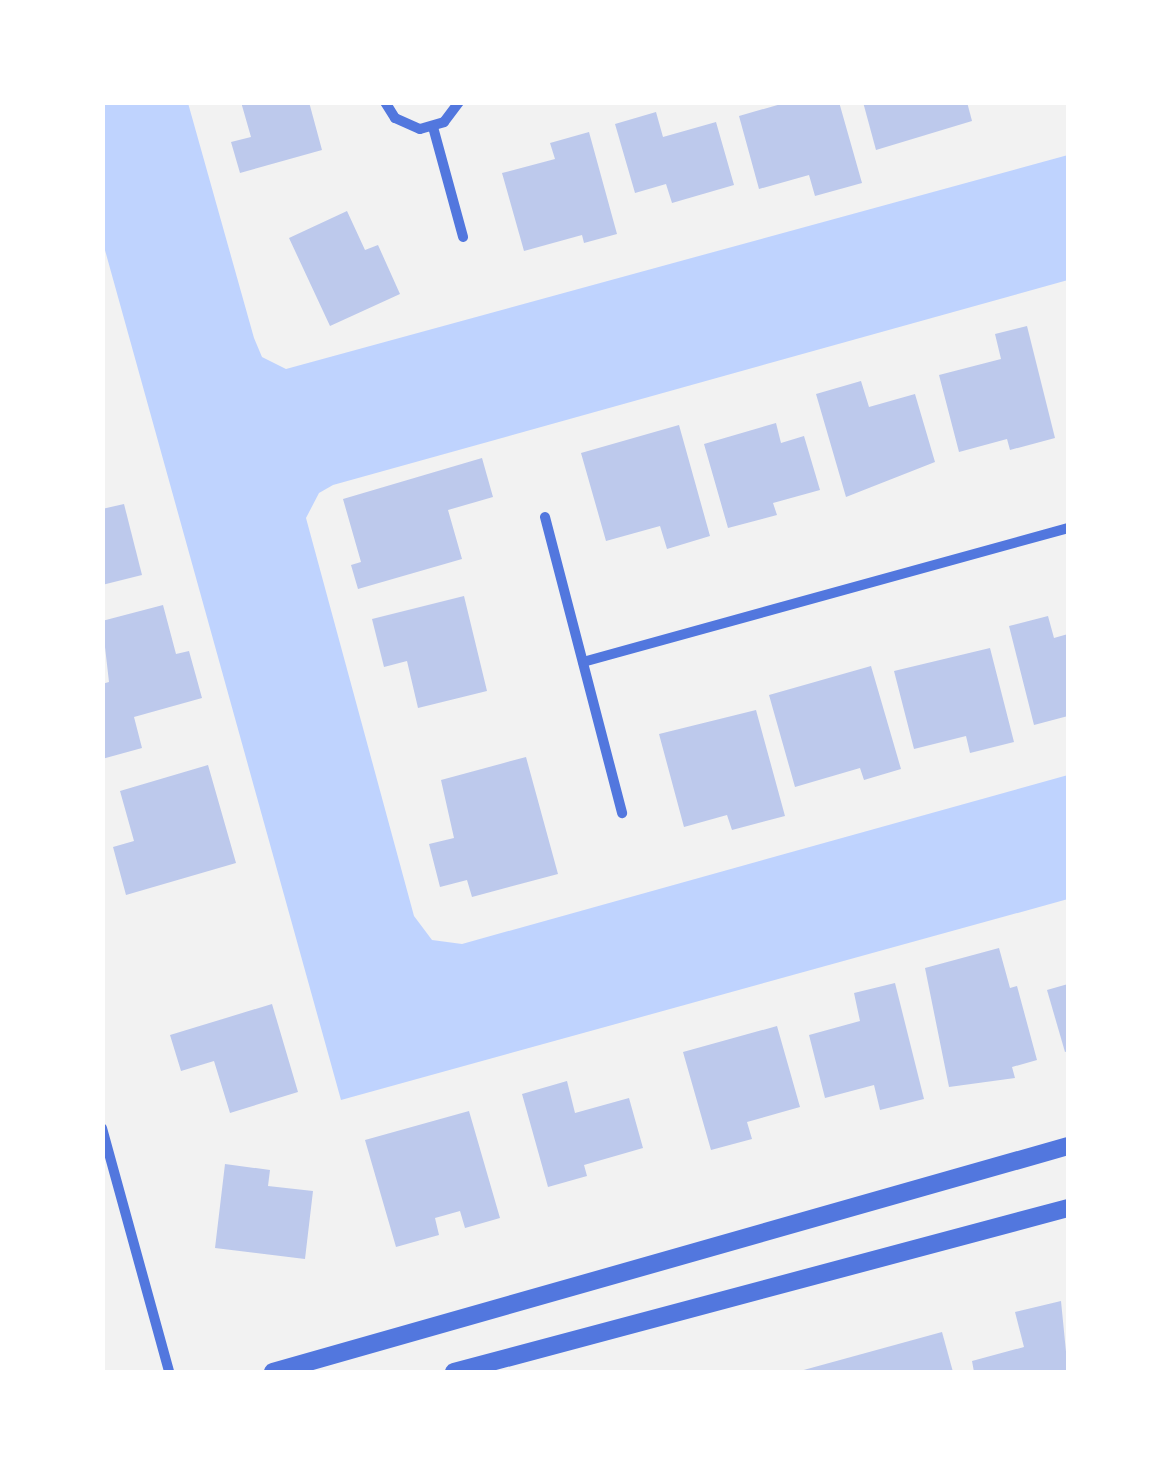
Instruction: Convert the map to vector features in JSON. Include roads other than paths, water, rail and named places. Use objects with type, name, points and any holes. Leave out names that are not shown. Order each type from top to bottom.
[{"type":"street","points":[[385,102],[406,126],[433,127],[459,102]]},
{"type":"street","points":[[433,127],[463,236]]},
{"type":"street","points":[[545,516],[622,813]]},
{"type":"street","points":[[582,662],[1068,528]]},
{"type":"street","points":[[102,1128],[170,1372]]},
{"type":"street","points":[[274,1372],[1068,1146]]},
{"type":"street","points":[[454,1372],[1068,1208]]},
{"type":"water","points":[[102,103],[188,103],[254,338],[262,357],[286,369],[1068,155],[1068,280],[333,485],[319,493],[306,518],[414,916],[432,940],[462,944],[1068,775],[1068,899],[341,1100],[103,243]]}]
